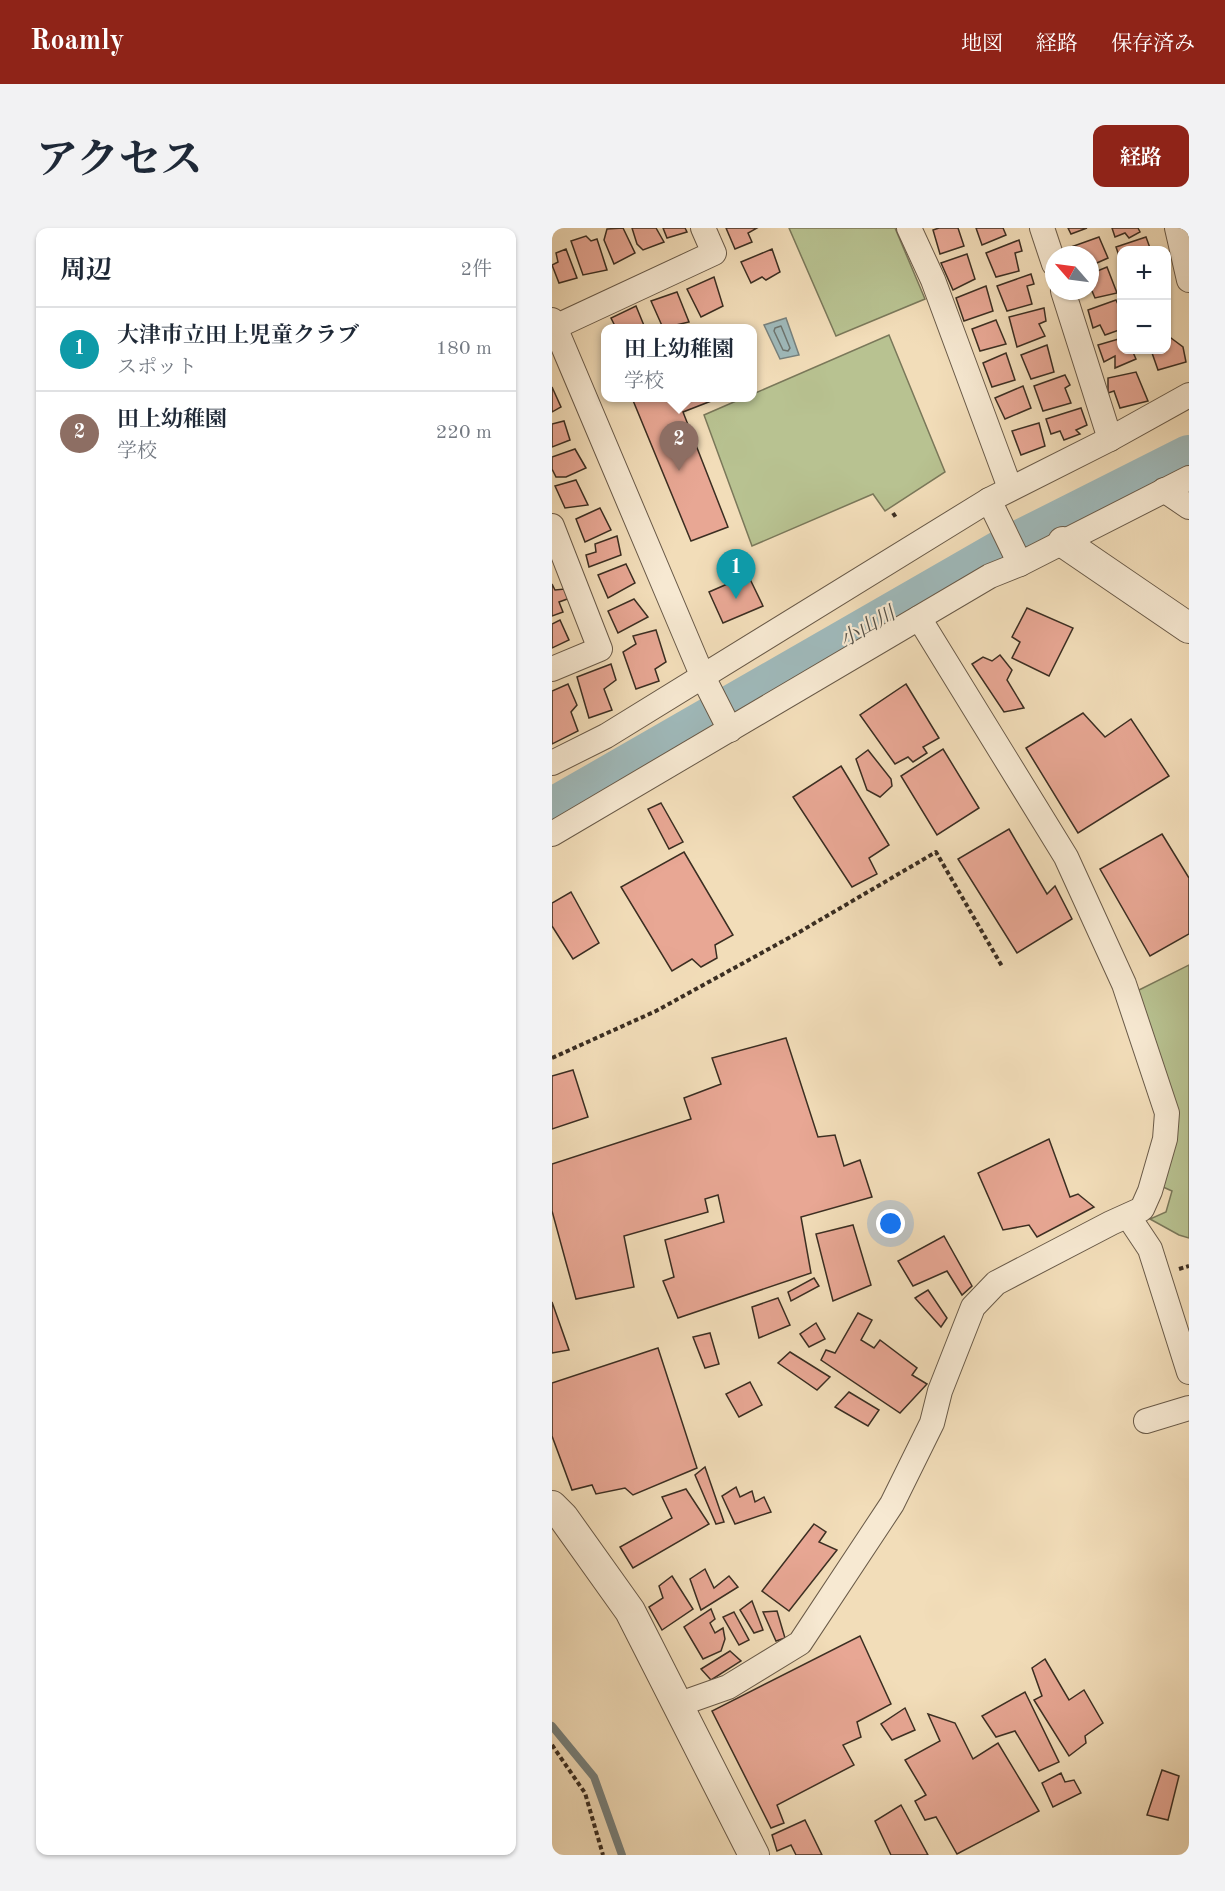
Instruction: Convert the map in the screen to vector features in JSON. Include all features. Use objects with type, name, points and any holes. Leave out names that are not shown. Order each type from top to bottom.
[{"type":"street","points":[[703,228],[714,253],[554,324],[702,675],[730,730]]},
{"type":"street","points":[[909,228],[933,280],[1010,488]]},
{"type":"street","points":[[1042,228],[1048,246]]},
{"type":"street","points":[[1177,228],[1189,280]]},
{"type":"street","points":[[1066,300],[1110,439]]},
{"type":"street","points":[[552,763],[606,736],[988,500],[1110,439],[1189,395]]},
{"type":"street","points":[[552,834],[990,576],[1020,564],[1189,478]]},
{"type":"street","points":[[1164,490],[1189,507]]},
{"type":"street","points":[[988,500],[1020,564]]},
{"type":"street","points":[[552,526],[559,564],[600,649],[552,669]]},
{"type":"street","points":[[1063,542],[1189,628]]},
{"type":"street","points":[[677,1705],[728,1687],[800,1643],[892,1504],[932,1423],[940,1391],[973,1306],[996,1283],[1142,1209],[1150,1191],[1164,1139],[1167,1113],[1124,984],[1066,857],[919,618]]},
{"type":"street","points":[[1128,1216],[1150,1249],[1189,1372]]},
{"type":"street","points":[[1146,1421],[1189,1408]]},
{"type":"street","points":[[552,1506],[630,1611],[754,1855]]},
{"type":"path","points":[[892,513],[897,519]]},
{"type":"path","points":[[552,1058],[656,1011],[796,934],[936,852],[1003,968]]},
{"type":"path","points":[[552,1745],[585,1793],[603,1855]]},
{"type":"green space","points":[[789,228],[895,228],[925,299],[836,336]]},
{"type":"green space","points":[[889,335],[945,472],[885,511],[873,494],[752,546],[704,415],[734,402],[757,402],[757,392]]},
{"type":"green space","points":[[1189,965],[1189,1238],[1150,1219],[1166,1212],[1172,1191],[1163,1187],[1172,1119],[1131,994]]},
{"type":"water","points":[[786,318],[799,355],[780,359],[764,325]]},
{"type":"building","points":[[623,228],[635,253],[614,264],[604,240],[607,229]]},
{"type":"building","points":[[632,228],[656,228],[664,242],[643,250],[637,244]]},
{"type":"building","points":[[663,228],[685,228],[687,232],[667,238]]},
{"type":"building","points":[[726,228],[757,228],[748,233],[752,242],[735,249]]},
{"type":"building","points":[[958,228],[964,246],[940,254],[933,230]]},
{"type":"building","points":[[976,228],[1003,228],[1006,235],[982,245]]},
{"type":"building","points":[[1068,228],[1087,228],[1071,234]]},
{"type":"building","points":[[1112,228],[1138,228],[1140,232],[1129,238],[1125,233],[1115,237]]},
{"type":"building","points":[[586,236],[591,241],[597,239],[607,270],[583,275],[571,241]]},
{"type":"building","points":[[1099,237],[1108,258],[1099,262],[1099,246],[1074,246]]},
{"type":"building","points":[[1146,237],[1149,246],[1119,246]]},
{"type":"building","points":[[1019,240],[1022,251],[1015,253],[1019,271],[996,277],[986,253]]},
{"type":"building","points":[[566,249],[577,278],[559,283],[552,265],[558,262],[556,253]]},
{"type":"building","points":[[772,249],[780,272],[766,280],[762,277],[751,283],[741,262]]},
{"type":"building","points":[[967,254],[975,279],[953,290],[941,263]]},
{"type":"building","points":[[1107,267],[1117,293],[1099,297],[1099,270]]},
{"type":"building","points":[[1031,274],[1034,284],[1027,286],[1032,304],[1007,311],[997,286]]},
{"type":"building","points":[[714,277],[723,306],[701,317],[687,289]]},
{"type":"building","points":[[986,286],[993,311],[964,321],[956,298]]},
{"type":"building","points":[[677,292],[689,322],[661,324],[651,301]]},
{"type":"building","points":[[1116,300],[1117,331],[1105,335],[1100,325],[1093,328],[1088,310]]},
{"type":"building","points":[[636,306],[643,324],[614,324],[611,318]]},
{"type":"building","points":[[1044,308],[1046,321],[1039,324],[1045,336],[1017,347],[1009,317]]},
{"type":"building","points":[[996,320],[1006,344],[980,351],[972,329]]},
{"type":"building","points":[[1171,338],[1183,347],[1186,362],[1158,370],[1152,354],[1171,354]]},
{"type":"building","points":[[1117,339],[1117,354],[1134,354],[1136,359],[1115,368],[1115,356],[1104,362],[1098,345]]},
{"type":"building","points":[[1047,345],[1054,372],[1031,379],[1021,355]]},
{"type":"building","points":[[1006,353],[1015,380],[992,387],[983,363]]},
{"type":"building","points":[[1136,372],[1148,401],[1120,408],[1114,391],[1108,393],[1108,378]]},
{"type":"building","points":[[1065,375],[1070,385],[1065,388],[1071,403],[1043,411],[1034,386]]},
{"type":"building","points":[[1023,386],[1031,408],[1005,419],[995,398]]},
{"type":"building","points":[[552,387],[561,407],[552,412]]},
{"type":"building","points":[[634,402],[709,402],[683,412],[728,527],[691,541]]},
{"type":"building","points":[[1081,408],[1087,425],[1076,430],[1080,434],[1064,440],[1060,431],[1051,434],[1046,419]]},
{"type":"building","points":[[564,421],[570,440],[552,447],[552,424]]},
{"type":"building","points":[[1039,423],[1045,446],[1021,455],[1012,431]]},
{"type":"building","points":[[575,449],[586,468],[566,477],[556,477],[552,469],[552,457]]},
{"type":"building","points":[[576,480],[588,505],[565,508],[555,486]]},
{"type":"building","points":[[600,508],[611,530],[585,542],[576,519]]},
{"type":"building","points":[[617,536],[621,555],[589,567],[586,555],[596,552],[595,544]]},
{"type":"building","points":[[626,564],[635,583],[608,598],[598,575]]},
{"type":"building","points":[[748,575],[763,606],[723,623],[709,592]]},
{"type":"building","points":[[552,584],[555,590],[565,589],[570,598],[559,602],[563,612],[552,616]]},
{"type":"building","points":[[634,599],[648,617],[618,633],[608,611]]},
{"type":"building","points":[[1027,608],[1073,628],[1049,676],[1012,658],[1020,642],[1012,637]]},
{"type":"building","points":[[560,620],[569,640],[552,648],[552,624]]},
{"type":"building","points":[[656,630],[666,662],[655,669],[659,681],[636,689],[623,652],[636,644],[633,636]]},
{"type":"building","points":[[1000,655],[1012,670],[1007,680],[1024,708],[1004,712],[972,664],[983,657],[992,661]]},
{"type":"building","points":[[611,664],[616,680],[604,689],[612,710],[589,718],[577,677]]},
{"type":"building","points":[[568,684],[577,705],[571,712],[578,731],[552,744],[552,691]]},
{"type":"building","points":[[906,684],[939,738],[923,747],[927,753],[913,762],[908,757],[895,764],[860,715]]},
{"type":"building","points":[[1083,713],[1105,737],[1131,719],[1169,776],[1078,833],[1026,748]]},
{"type":"building","points":[[943,749],[979,808],[937,835],[901,776]]},
{"type":"building","points":[[868,750],[891,779],[892,786],[880,797],[867,790],[856,759]]},
{"type":"building","points":[[841,766],[889,845],[869,858],[877,874],[852,887],[793,797]]},
{"type":"building","points":[[661,803],[683,842],[669,849],[648,809]]},
{"type":"building","points":[[1009,829],[1047,894],[1055,886],[1072,919],[1017,953],[958,859]]},
{"type":"building","points":[[1162,834],[1189,878],[1189,934],[1150,956],[1100,869]]},
{"type":"building","points":[[684,852],[733,935],[715,945],[717,958],[701,967],[692,959],[672,971],[621,887]]},
{"type":"building","points":[[571,892],[599,943],[573,959],[552,926],[552,903]]},
{"type":"building","points":[[786,1038],[818,1137],[835,1135],[844,1166],[860,1160],[872,1197],[801,1217],[811,1273],[678,1318],[663,1281],[674,1277],[665,1240],[724,1222],[718,1195],[705,1199],[708,1212],[624,1236],[634,1287],[576,1299],[552,1211],[552,1164],[691,1119],[684,1098],[721,1084],[712,1058]]},
{"type":"building","points":[[573,1070],[588,1117],[552,1129],[552,1076]]},
{"type":"building","points":[[1049,1139],[1070,1197],[1078,1194],[1094,1207],[1037,1237],[1029,1225],[1003,1230],[978,1173]]},
{"type":"building","points":[[853,1225],[871,1285],[833,1301],[816,1234]]},
{"type":"building","points":[[944,1236],[972,1286],[962,1295],[947,1271],[913,1286],[898,1261]]},
{"type":"building","points":[[814,1278],[819,1286],[791,1301],[788,1292]]},
{"type":"building","points":[[928,1290],[947,1318],[941,1327],[915,1298]]},
{"type":"building","points":[[778,1298],[790,1325],[759,1338],[752,1307]]},
{"type":"building","points":[[552,1302],[569,1350],[552,1353]]},
{"type":"building","points":[[858,1313],[872,1320],[861,1340],[874,1348],[880,1340],[917,1368],[912,1375],[927,1384],[900,1413],[821,1360],[826,1350],[835,1353]]},
{"type":"building","points":[[816,1323],[825,1339],[809,1347],[800,1334]]},
{"type":"building","points":[[710,1333],[719,1364],[705,1368],[693,1337]]},
{"type":"building","points":[[658,1348],[697,1468],[633,1495],[625,1488],[596,1494],[592,1485],[572,1490],[552,1436],[552,1383]]},
{"type":"building","points":[[790,1352],[830,1377],[817,1390],[778,1363]]},
{"type":"building","points":[[750,1382],[762,1405],[739,1417],[726,1394]]},
{"type":"building","points":[[849,1392],[879,1410],[868,1426],[835,1407]]},
{"type":"building","points":[[705,1467],[724,1522],[716,1524],[695,1475]]},
{"type":"building","points":[[736,1487],[740,1497],[752,1491],[755,1502],[764,1497],[771,1512],[735,1524],[722,1496]]},
{"type":"building","points":[[686,1489],[709,1524],[633,1568],[620,1547],[672,1518],[662,1497]]},
{"type":"building","points":[[814,1524],[826,1532],[819,1542],[837,1550],[789,1611],[762,1591]]},
{"type":"building","points":[[705,1569],[714,1588],[729,1576],[738,1587],[701,1610],[690,1579]]},
{"type":"building","points":[[672,1576],[693,1609],[662,1630],[649,1607],[663,1598],[659,1586]]},
{"type":"building","points":[[752,1601],[763,1630],[754,1633],[740,1610]]},
{"type":"building","points":[[711,1609],[715,1619],[710,1623],[715,1633],[723,1628],[725,1639],[721,1651],[703,1659],[684,1627]]},
{"type":"building","points":[[777,1611],[785,1638],[776,1641],[763,1612]]},
{"type":"building","points":[[734,1612],[749,1640],[739,1645],[723,1617]]},
{"type":"building","points":[[860,1636],[891,1704],[857,1722],[861,1737],[843,1745],[854,1765],[777,1805],[784,1823],[771,1828],[712,1711]]},
{"type":"building","points":[[730,1651],[741,1661],[711,1680],[701,1669]]},
{"type":"building","points":[[1045,1659],[1069,1700],[1084,1690],[1103,1723],[1085,1736],[1086,1743],[1069,1756],[1034,1700],[1042,1696],[1032,1668]]},
{"type":"building","points":[[1025,1692],[1059,1762],[1039,1771],[1015,1731],[996,1737],[982,1716]]},
{"type":"building","points":[[905,1708],[915,1730],[892,1740],[881,1724]]},
{"type":"building","points":[[928,1714],[955,1723],[973,1759],[998,1743],[1039,1811],[957,1854],[936,1817],[925,1820],[915,1801],[926,1795],[905,1760],[940,1741]]},
{"type":"building","points":[[1162,1770],[1179,1776],[1168,1820],[1147,1815]]},
{"type":"building","points":[[1061,1773],[1065,1782],[1074,1780],[1081,1793],[1053,1807],[1042,1783]]},
{"type":"building","points":[[901,1805],[928,1855],[891,1855],[875,1821]]},
{"type":"building","points":[[805,1820],[822,1855],[796,1855],[791,1845],[777,1851],[772,1835]]},
{"type":"waterway","name":"小山川","points":[[552,810],[1006,549],[1189,457]]},
{"type":"waterway","points":[[552,1726],[594,1777],[622,1855]]},
{"type":"place","name":"田上幼稚園","points":[[679,471]]},
{"type":"place","name":"大津市立田上児童クラブ","points":[[736,599]]}]
